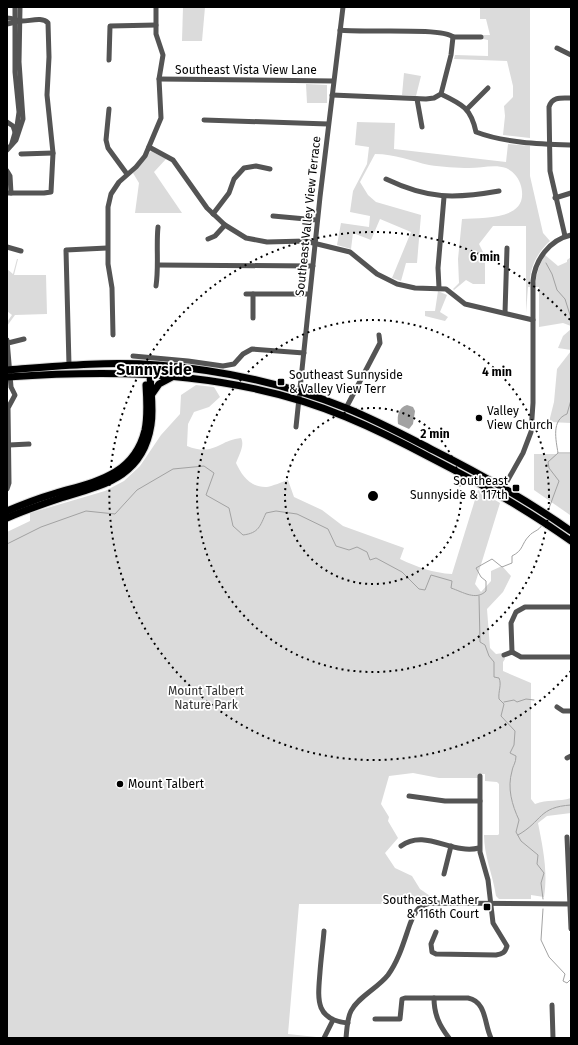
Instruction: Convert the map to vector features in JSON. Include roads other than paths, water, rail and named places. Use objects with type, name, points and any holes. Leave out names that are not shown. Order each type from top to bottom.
[{"type":"main road","points":[[51,374],[57,370],[67,369],[69,365]]},
{"type":"main road","points":[[9,374],[69,365],[148,365],[226,374],[300,392],[346,408],[387,426],[504,487],[533,509],[550,526],[571,541]]},
{"type":"main road","points":[[101,483],[125,465],[140,443],[146,420],[148,365]]},
{"type":"main road","points":[[9,374],[148,374],[174,376],[243,386],[299,400],[339,414],[369,427],[500,494],[554,519],[571,531]]},
{"type":"main road","points":[[7,518],[82,489],[116,480],[128,471],[144,449],[151,427],[152,395],[148,374]]},
{"type":"main road","points":[[152,395],[159,384],[174,376]]},
{"type":"main road","points":[[7,511],[36,499],[82,489]]},
{"type":"street","points":[[7,150],[20,133],[23,113],[15,7]]},
{"type":"street","points":[[12,143],[18,118],[16,21],[20,7]]},
{"type":"street","points":[[113,335],[112,288],[108,269],[109,201],[115,187],[140,162],[149,147],[162,114],[159,79],[163,55],[157,39],[156,7]]},
{"type":"street","name":"Southeast Valley View Terrace","points":[[296,427],[317,220],[343,7]]},
{"type":"street","points":[[7,18],[16,21]]},
{"type":"street","points":[[7,24],[16,21],[43,20],[48,23],[49,57],[47,95],[53,153],[51,192],[9,193],[10,176],[7,171]]},
{"type":"street","points":[[109,60],[110,26],[156,25]]},
{"type":"street","points":[[340,30],[358,32],[414,31],[445,33],[453,37],[481,37]]},
{"type":"street","points":[[332,95],[417,99],[434,98],[441,94],[451,55],[453,37]]},
{"type":"street","points":[[557,48],[571,55]]},
{"type":"street","name":"Southeast Vista View Lane","points":[[159,79],[333,81]]},
{"type":"street","points":[[467,109],[488,88]]},
{"type":"street","points":[[441,94],[458,102],[467,109],[473,117],[476,132],[494,138],[571,145]]},
{"type":"street","points":[[565,236],[550,171],[549,106],[553,100],[571,98]]},
{"type":"street","points":[[417,99],[422,127]]},
{"type":"street","points":[[109,109],[106,140],[108,148],[127,174]]},
{"type":"street","points":[[7,122],[14,121],[18,118]]},
{"type":"street","points":[[204,120],[328,124]]},
{"type":"street","points":[[7,122],[13,126],[15,132]]},
{"type":"street","points":[[149,147],[167,155],[178,166],[201,201],[213,214],[237,234],[256,241],[297,240],[350,252],[377,274],[397,284],[415,288],[446,288],[465,304],[533,320]]},
{"type":"street","points":[[21,154],[53,153]]},
{"type":"street","points":[[213,214],[225,200],[234,179],[244,168],[256,166],[270,169]]},
{"type":"street","points":[[386,179],[406,187],[444,197],[462,197],[499,191]]},
{"type":"street","points":[[555,198],[571,193]]},
{"type":"street","points":[[439,288],[438,268],[444,197]]},
{"type":"street","points":[[273,216],[317,220]]},
{"type":"street","points":[[208,239],[215,236],[225,225]]},
{"type":"street","points":[[156,286],[158,265],[156,235],[158,227]]},
{"type":"street","points":[[500,494],[523,453],[531,432],[533,403],[533,281],[536,266],[542,255],[551,245],[565,236],[571,235]]},
{"type":"street","points":[[7,247],[21,251]]},
{"type":"street","points":[[69,365],[66,250],[108,248]]},
{"type":"street","points":[[506,313],[507,248]]},
{"type":"street","points":[[158,265],[313,266]]},
{"type":"street","points":[[246,294],[309,294]]},
{"type":"street","points":[[253,294],[253,318]]},
{"type":"street","points":[[346,408],[380,343],[379,335]]},
{"type":"street","points":[[7,489],[9,482],[8,406],[15,395],[11,389],[9,374],[8,341],[24,338]]},
{"type":"street","points":[[133,356],[229,366],[234,364],[243,354],[252,349],[304,353]]},
{"type":"street","points":[[9,444],[29,444]]},
{"type":"street","points":[[512,652],[510,624],[513,615],[519,609],[531,606],[571,607]]},
{"type":"street","points":[[504,655],[512,652],[521,657],[571,657]]},
{"type":"street","points":[[558,707],[563,711],[571,711]]},
{"type":"street","points":[[436,932],[431,948],[432,952],[436,954],[501,954],[506,951],[507,946],[493,923],[492,904],[487,874],[479,848],[480,776]]},
{"type":"street","points":[[410,796],[445,801],[480,801]]},
{"type":"street","points":[[566,838],[571,929]]},
{"type":"street","points":[[401,846],[409,840],[420,840],[465,849],[479,848]]},
{"type":"street","points":[[444,874],[452,846]]},
{"type":"street","points":[[346,1038],[348,1023],[354,1005],[379,985],[393,967],[414,915],[419,908],[433,903],[570,904]]},
{"type":"street","points":[[324,931],[318,997],[321,1010],[333,1020],[348,1023]]},
{"type":"street","points":[[375,1019],[400,1019],[402,999],[405,998],[468,998],[476,1001],[482,1008],[491,1038]]},
{"type":"street","points":[[434,998],[434,1008],[438,1021],[449,1038]]},
{"type":"street","points":[[552,1005],[553,1038]]},
{"type":"street","points":[[324,1038],[333,1020]]},
{"type":"waterway","points":[[546,263],[552,274],[557,290],[565,299],[571,318]]},
{"type":"waterway","points":[[548,511],[559,481],[549,468],[548,462],[558,453],[556,437],[557,426],[562,417],[567,414],[571,400]]},
{"type":"waterway","points":[[558,453],[571,453]]},
{"type":"waterway","points":[[7,544],[41,527],[86,511],[115,514],[137,490],[173,469],[204,466],[214,473],[206,495],[229,508],[233,526],[243,535],[256,531],[266,513],[276,511],[297,514],[328,529],[336,546],[349,550],[357,547],[367,552],[370,560],[376,558],[402,572],[419,589],[425,590],[431,575],[452,581],[451,588],[469,595],[474,596],[482,594],[486,591],[486,581],[481,577],[476,568],[492,559],[502,567],[512,563],[512,556],[521,549],[526,539],[542,525]]},
{"type":"waterway","points":[[479,596],[480,642],[485,645],[489,656],[494,662],[494,677],[499,678],[500,681],[499,699],[504,704],[501,716],[515,731],[514,745],[510,753],[516,756],[516,758],[512,769],[510,790],[512,802],[519,820],[516,832],[521,841],[538,855],[537,864],[544,873],[541,883],[543,899]]},
{"type":"waterway","points":[[504,702],[514,700],[517,702],[526,699],[534,700]]},
{"type":"waterway","points":[[518,835],[526,830],[546,812],[560,806],[571,805]]},
{"type":"waterway","points":[[543,909],[541,940],[549,957],[565,974],[563,981],[567,983],[571,979]]},
{"type":"place","name":"Southeast Sunnyside & Valley View Terr","points":[[281,382]]},
{"type":"place","name":"Valley View Church","points":[[479,418]]},
{"type":"place","name":"Southeast Sunnyside & 117th","points":[[516,488]]},
{"type":"place","name":"Mount Talbert","points":[[120,784]]},
{"type":"place","name":"Southeast Mather & 116th Court","points":[[487,907]]},
{"type":"district","name":"Sunnyside","points":[[154,369]]},
{"type":"park label","name":"Mount Talbert Nature Park","points":[[206,698]]}]
